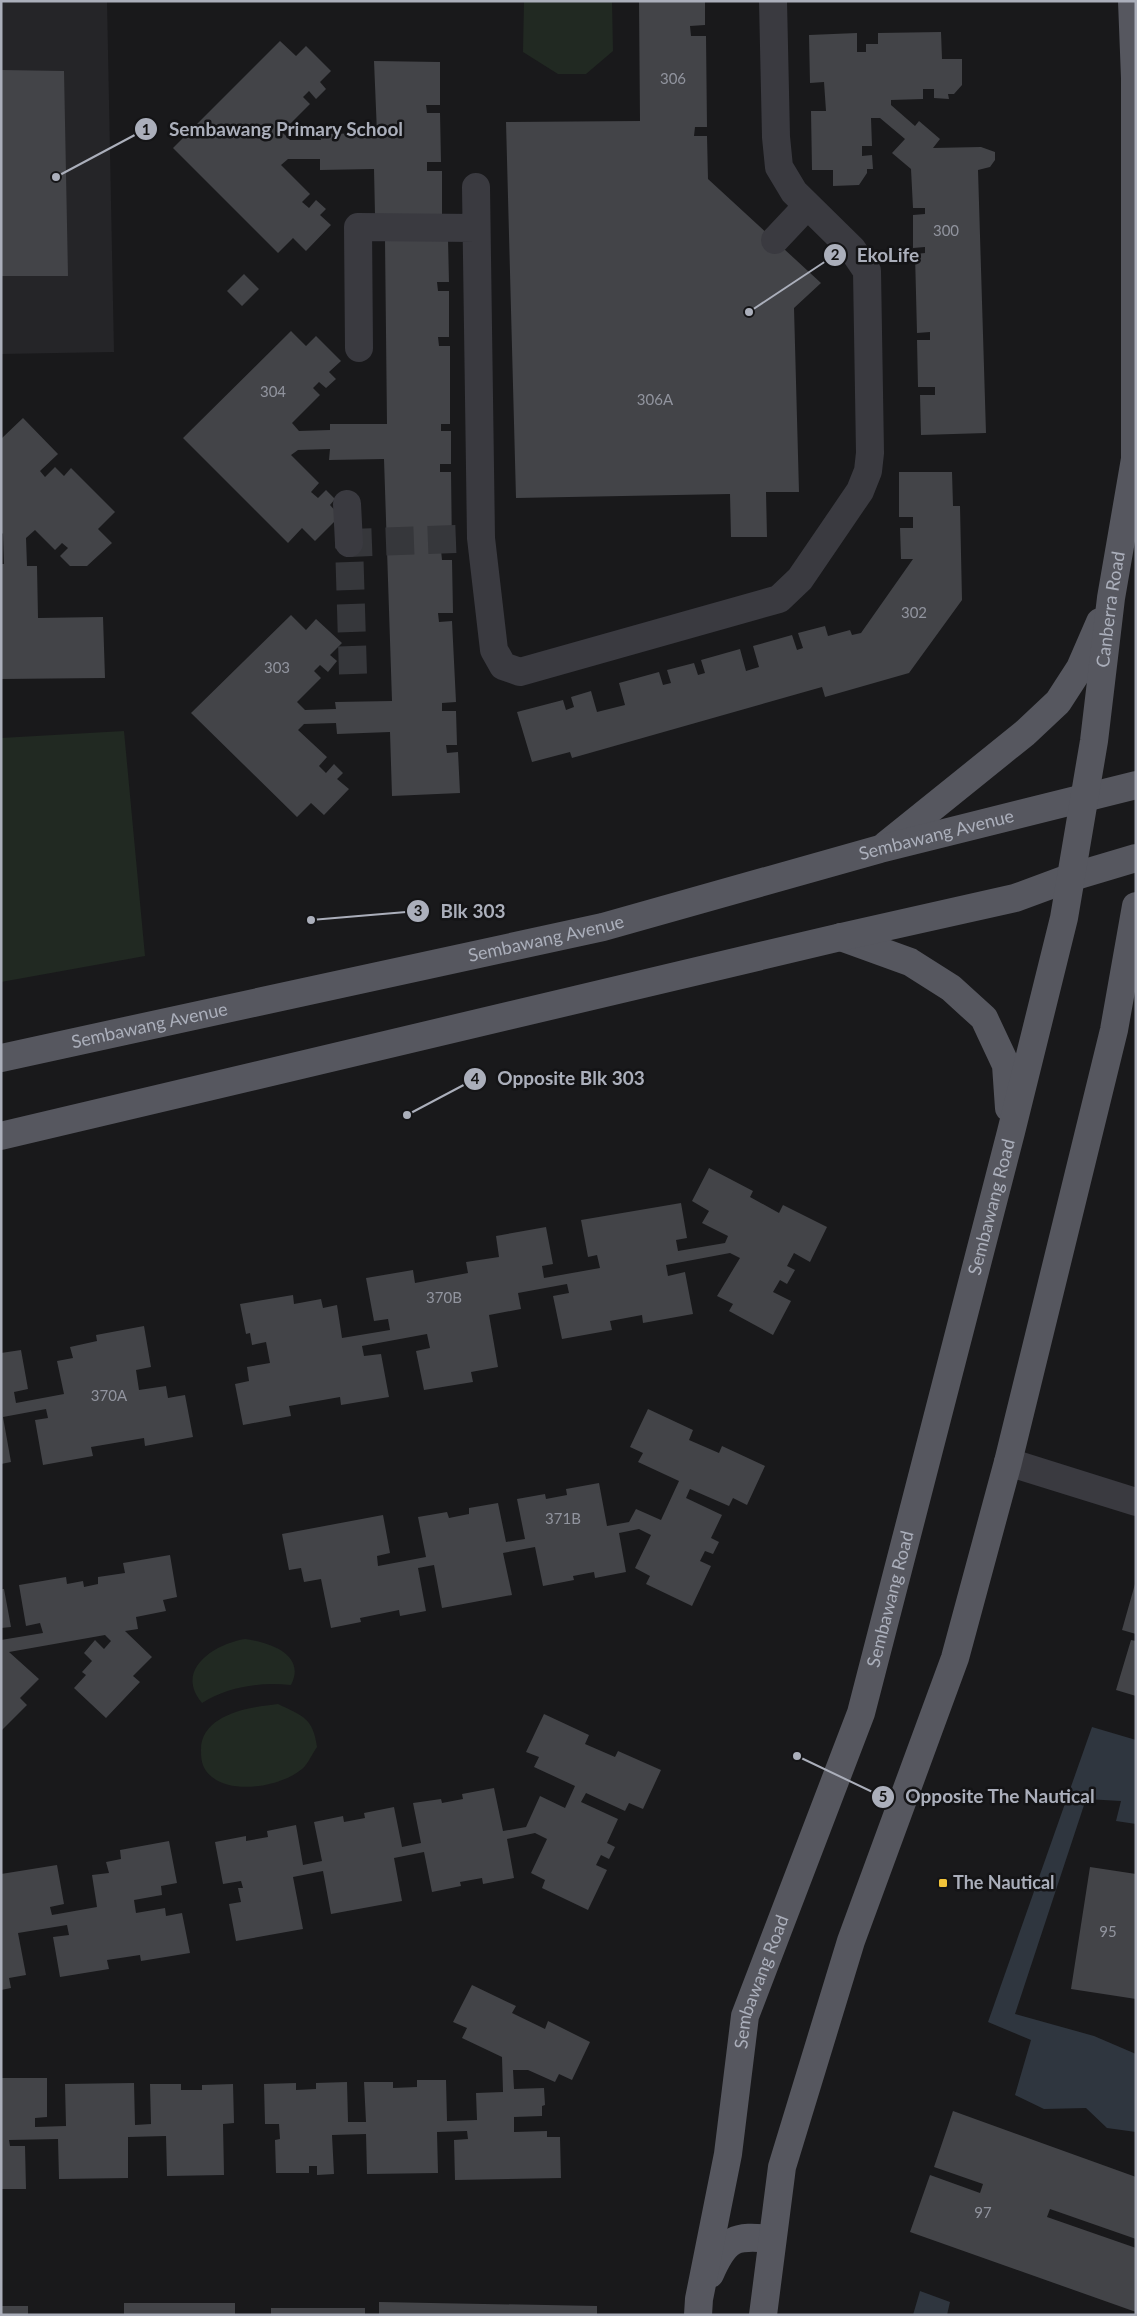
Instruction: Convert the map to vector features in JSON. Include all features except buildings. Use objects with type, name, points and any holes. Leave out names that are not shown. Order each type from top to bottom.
[{"type":"main road","name":"Canberra Road","points":[[1084,798],[1094,741],[1111,598],[1135,459],[1135,78],[1132,1]]},
{"type":"main road","points":[[880,849],[1025,734],[1058,702],[1080,668],[1111,598]]},
{"type":"main road","points":[[1084,798],[1136,785]]},
{"type":"main road","name":"Sembawang Avenue","points":[[1,1058],[603,928],[880,849],[1084,798]]},
{"type":"main road","name":"Sembawang Road","points":[[699,2307],[728,2154],[745,2016],[861,1713],[1011,1132],[1064,918],[1084,798]]},
{"type":"main road","points":[[1,1136],[841,936],[1015,898],[1072,877],[1136,858]]},
{"type":"main road","points":[[763,2315],[772,2239],[785,2158],[851,1941],[955,1658],[1008,1462],[1114,1030],[1136,906]]},
{"type":"main road","points":[[841,936],[910,962],[951,988],[984,1018],[1006,1065],[1011,1132]]},
{"type":"main road","points":[[1114,1030],[1136,1004]]},
{"type":"main road","points":[[699,2307],[720,2252],[731,2242],[748,2237],[772,2239]]},
{"type":"street","points":[[476,187],[482,538],[494,650],[504,666],[520,672],[780,598],[800,579],[860,491],[868,471],[870,453],[867,271],[852,248],[794,192],[779,167],[776,137],[773,1],[784,1]]},
{"type":"street","points":[[775,240],[807,206]]},
{"type":"street","points":[[359,348],[358,227],[476,228]]},
{"type":"street","points":[[346,504],[349,543]]},
{"type":"street","points":[[1008,1462],[1136,1502]]},
{"type":"shaded area","points":[[1,1],[107,1],[114,352],[1,354]]},
{"type":"shaded area","points":[[524,1],[612,1],[613,51],[586,74],[558,74],[523,52]]},
{"type":"shaded area","points":[[124,731],[145,956],[1,982],[1,738]]},
{"type":"shaded area","points":[[245,1639],[274,1647],[290,1658],[294,1665],[295,1674],[291,1685],[245,1686],[212,1697],[202,1703],[195,1691],[193,1680],[195,1670],[201,1660],[221,1646]]},
{"type":"shaded area","points":[[278,1704],[300,1715],[313,1730],[317,1747],[302,1769],[283,1780],[271,1784],[245,1787],[221,1783],[206,1772],[201,1759],[201,1751],[203,1738],[209,1728],[229,1715],[242,1710]]},
{"type":"shaded area","points":[[1092,1727],[1136,1740],[1136,1824],[1116,1821],[1121,1801],[1086,1799],[1015,2014],[1094,2036],[1136,2054],[1136,2132],[1107,2128],[1086,2108],[1044,2109],[1015,2095],[1031,2040],[988,2022]]},
{"type":"shaded area","points":[[920,2291],[950,2302],[947,2315],[913,2315]]},
{"type":"tunnel","points":[[353,674],[349,543],[481,538]]},
{"type":"place","name":"Sembawang Primary School","points":[[56,177]]},
{"type":"place","name":"EkoLife","points":[[749,312]]},
{"type":"place","name":"Blk 303","points":[[311,920]]},
{"type":"place","name":"Opposite Blk 303","points":[[407,1115]]},
{"type":"place","name":"Opposite The Nautical","points":[[797,1756]]},
{"type":"place","name":"The Nautical","points":[[943,1883]]}]
